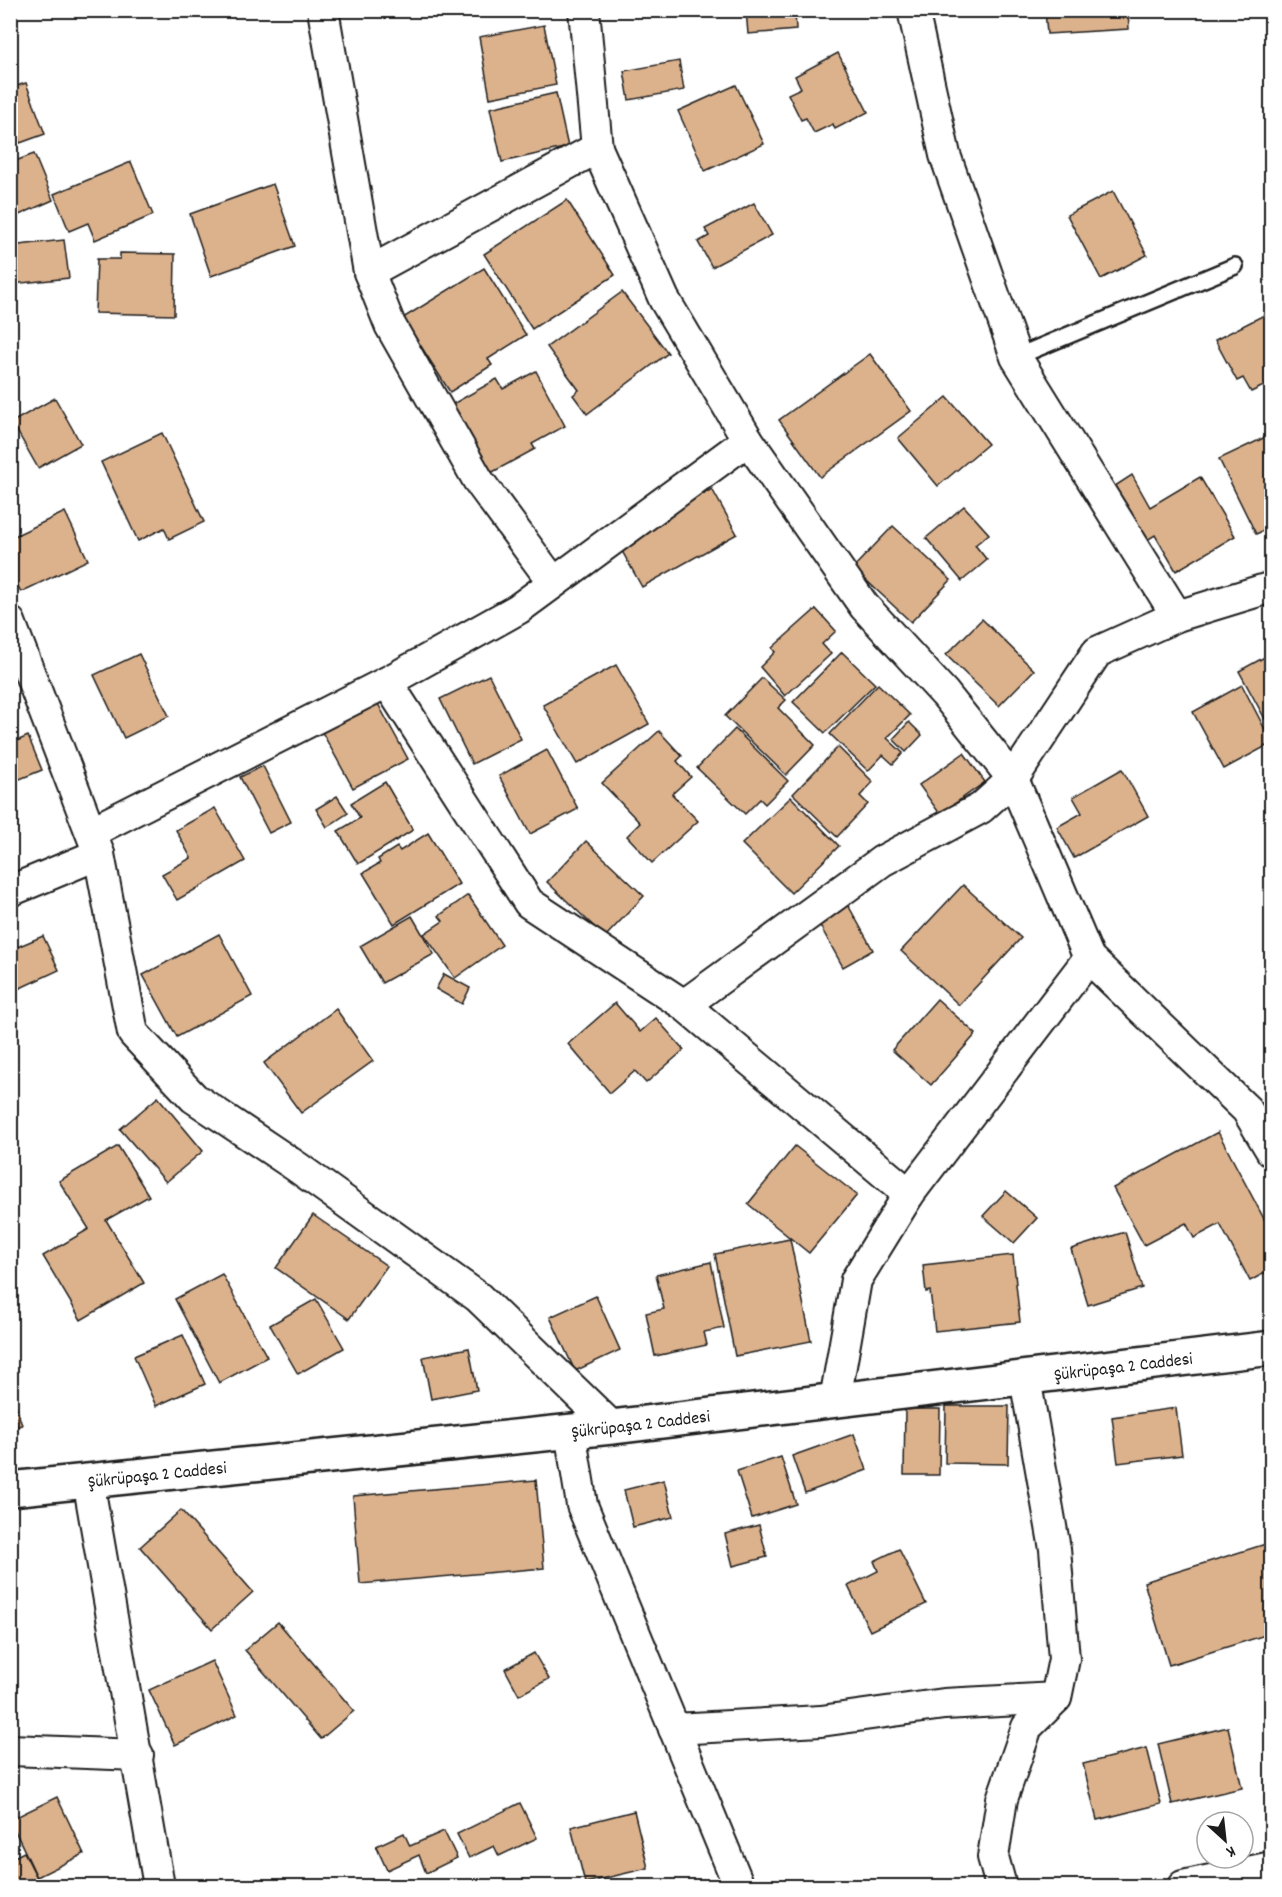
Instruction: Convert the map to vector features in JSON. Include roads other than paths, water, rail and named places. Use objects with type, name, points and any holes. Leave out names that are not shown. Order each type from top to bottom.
[{"type":"main road","name":"Şükrüpaşa 2 Caddesi","points":[[10,1489],[612,1427],[1272,1348]]},
{"type":"street","points":[[323,10],[369,272],[390,325],[478,480],[553,582]]},
{"type":"street","points":[[585,10],[597,148],[664,299],[748,441],[864,606],[945,694],[1013,778],[1089,958],[1247,1110],[1272,1152]]},
{"type":"street","points":[[913,10],[945,155],[1016,357],[1177,616]]},
{"type":"street","points":[[369,272],[597,148]]},
{"type":"street","points":[[10,891],[518,609],[748,441]]},
{"type":"street","points":[[684,1005],[882,861],[981,808],[1013,778],[1097,652],[1177,616],[1272,587]]},
{"type":"street","points":[[10,622],[95,843],[133,1033],[194,1098],[297,1167],[478,1297],[612,1427]]},
{"type":"street","points":[[387,682],[529,903],[684,1005],[909,1194]]},
{"type":"street","points":[[835,1400],[856,1280],[909,1194],[1089,958]]},
{"type":"street","points":[[1001,1887],[993,1857],[1002,1799],[1027,1726],[1056,1698],[1064,1659],[1055,1549],[1025,1378]]},
{"type":"street","points":[[570,1431],[582,1504],[739,1887]]},
{"type":"street","points":[[88,1480],[138,1755],[159,1887]]},
{"type":"street","points":[[674,1729],[820,1721],[944,1704],[1056,1698]]},
{"type":"street","points":[[10,1750],[138,1755]]},
{"type":"street","points":[[1188,1886],[1272,1867]]},
{"type":"lane","points":[[1016,357],[1235,266]]}]
